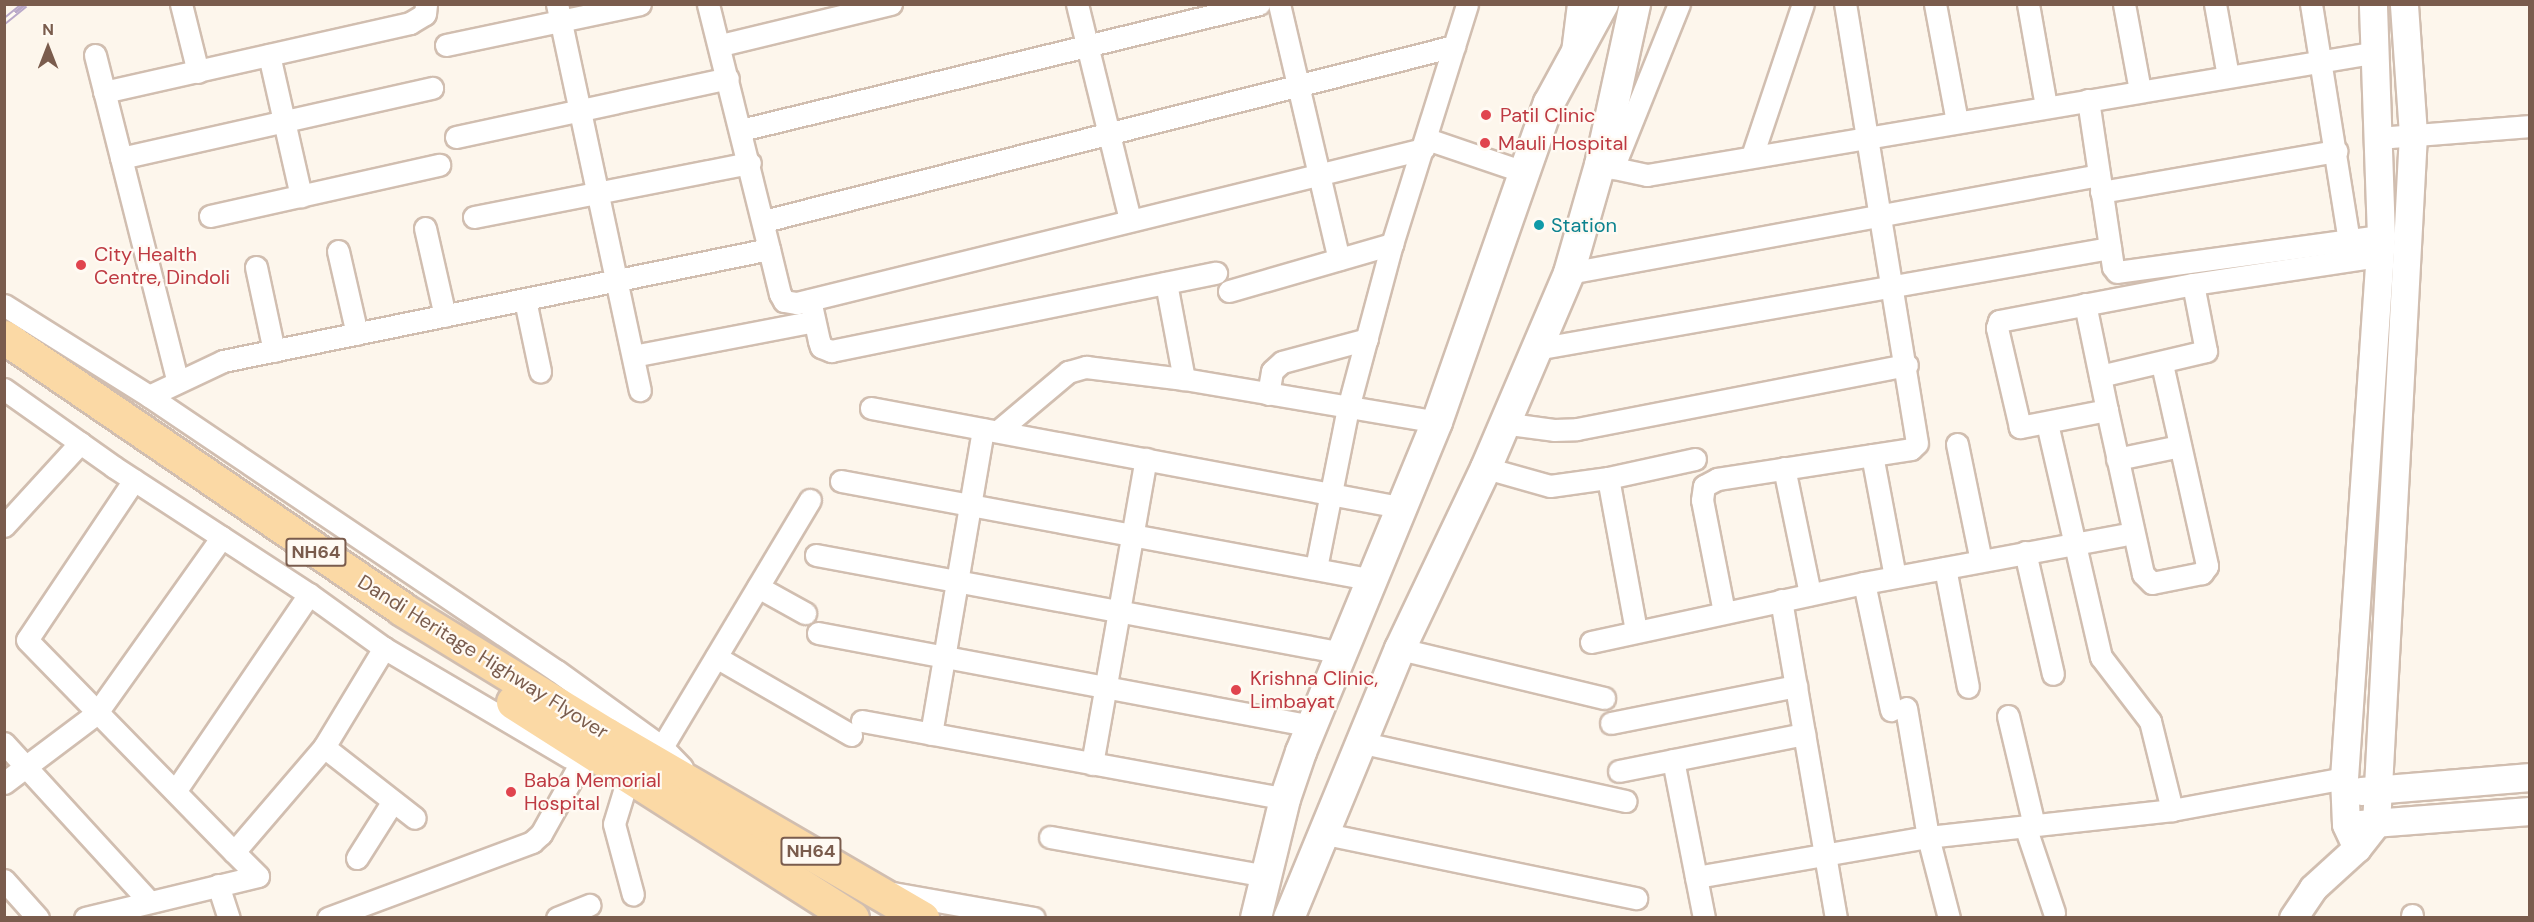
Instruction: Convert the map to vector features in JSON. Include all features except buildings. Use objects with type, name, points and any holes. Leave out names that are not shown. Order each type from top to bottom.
[{"type":"main road","points":[[1256,918],[1285,799],[1312,726],[1405,508],[1548,103],[1603,4]]},
{"type":"main road","points":[[1288,918],[1359,742],[1400,649],[1486,468],[1502,423],[1569,273],[1607,166],[1633,10]]},
{"type":"main road","name":"Dandi Heritage Highway Flyover","points":[[4,337],[638,767],[695,820],[846,916]]},
{"type":"main road","name":"Dandi Heritage Highway Flyover","points":[[5,383],[638,767],[699,786],[879,891]]},
{"type":"main road","name":"NH64","points":[[879,891],[922,918]]},
{"type":"street","points":[[181,4],[198,72]]},
{"type":"street","points":[[104,92],[410,23],[425,14],[426,4]]},
{"type":"street","points":[[446,45],[559,14],[640,4]]},
{"type":"street","points":[[708,4],[721,45],[769,249],[784,301],[812,310]]},
{"type":"street","points":[[721,45],[891,4]]},
{"type":"street","points":[[1077,4],[1085,46],[1130,220]]},
{"type":"street","points":[[741,130],[1259,4]]},
{"type":"street","points":[[1279,4],[1339,260]]},
{"type":"street","points":[[1316,568],[1348,408],[1392,244],[1467,4]]},
{"type":"street","points":[[1570,64],[1578,4]]},
{"type":"street","points":[[1679,4],[1607,166],[1647,175],[2140,90],[2377,52]]},
{"type":"street","points":[[1752,156],[1803,4]]},
{"type":"street","points":[[1724,612],[1702,500],[1704,486],[1717,478],[1872,455],[1911,448],[1917,443],[1907,365],[1845,4]]},
{"type":"street","points":[[1935,4],[1957,122]]},
{"type":"street","points":[[2028,4],[2046,106]]},
{"type":"street","points":[[2124,4],[2140,90]]},
{"type":"street","points":[[2215,4],[2228,76]]},
{"type":"street","points":[[2311,4],[2349,241]]},
{"type":"street","points":[[2352,836],[2345,784],[2380,246],[2377,52],[2373,4]]},
{"type":"street","points":[[2376,824],[2414,134],[2404,4]]},
{"type":"street","points":[[559,14],[640,390]]},
{"type":"street","points":[[764,221],[1454,46]]},
{"type":"street","points":[[94,55],[178,382]]},
{"type":"street","points":[[269,55],[301,196]]},
{"type":"street","points":[[456,138],[728,78]]},
{"type":"street","points":[[121,158],[432,88]]},
{"type":"street","points":[[2088,100],[2113,267],[2124,273],[2349,241],[2380,246]]},
{"type":"street","points":[[2379,138],[2529,126]]},
{"type":"street","points":[[633,356],[812,310],[1130,220],[1320,176],[1425,144],[1524,172]]},
{"type":"street","points":[[1569,273],[1881,215],[2336,151]]},
{"type":"street","points":[[474,217],[598,195],[750,163]]},
{"type":"street","points":[[210,216],[439,165]]},
{"type":"street","points":[[425,228],[445,316]]},
{"type":"street","points":[[1229,291],[1392,244]]},
{"type":"street","points":[[2107,410],[2020,427],[2012,402],[1999,321],[2380,246]]},
{"type":"street","points":[[1536,349],[2110,248]]},
{"type":"street","points":[[149,396],[223,361],[769,249]]},
{"type":"street","points":[[338,250],[357,334]]},
{"type":"street","points":[[256,267],[274,351]]},
{"type":"street","points":[[812,310],[821,347],[831,351],[1216,273]]},
{"type":"street","points":[[1166,283],[1184,379]]},
{"type":"street","points":[[2100,376],[2162,364],[2207,349],[2193,284]]},
{"type":"street","points":[[525,300],[540,371]]},
{"type":"street","points":[[2085,304],[2143,574],[2147,581],[2158,583],[2202,573],[2206,566],[2162,364]]},
{"type":"street","points":[[4,305],[149,396],[557,671],[638,767]]},
{"type":"street","points":[[1268,394],[1272,371],[1282,362],[1367,339]]},
{"type":"street","points":[[1502,423],[1554,430],[1577,429],[1907,365]]},
{"type":"street","points":[[931,734],[970,505],[990,430],[1077,368],[1184,379],[1437,422]]},
{"type":"street","points":[[5,383],[80,442],[134,480],[309,594],[384,648],[580,764],[638,767]]},
{"type":"street","points":[[871,408],[1405,508]]},
{"type":"street","points":[[2049,432],[2072,544],[2101,657],[2150,721],[2172,810]]},
{"type":"street","points":[[4,526],[80,442]]},
{"type":"street","points":[[1957,444],[1981,561]]},
{"type":"street","points":[[2118,459],[2180,446]]},
{"type":"street","points":[[1872,455],[1895,577]]},
{"type":"street","points":[[1092,764],[1146,459]]},
{"type":"street","points":[[1486,468],[1550,486],[1608,478],[1695,459]]},
{"type":"street","points":[[1784,468],[1810,594]]},
{"type":"street","points":[[1608,478],[1636,631]]},
{"type":"street","points":[[85,918],[146,907],[258,876],[176,790],[30,647],[28,634],[134,480]]},
{"type":"street","points":[[841,481],[1374,580]]},
{"type":"street","points":[[633,895],[614,824],[638,767],[716,657],[810,500]]},
{"type":"street","points":[[1591,642],[1864,583],[2123,535]]},
{"type":"street","points":[[4,783],[96,714],[222,537]]},
{"type":"street","points":[[2025,552],[2053,674]]},
{"type":"street","points":[[816,555],[1343,653]]},
{"type":"street","points":[[1945,568],[1968,687]]},
{"type":"street","points":[[1864,583],[1899,709],[1928,837],[1950,918]]},
{"type":"street","points":[[758,587],[805,613]]},
{"type":"street","points":[[176,790],[309,594]]},
{"type":"street","points":[[1781,600],[1836,918]]},
{"type":"street","points":[[818,633],[1312,726]]},
{"type":"street","points":[[234,852],[324,747],[384,648]]},
{"type":"street","points":[[1400,649],[1604,698]]},
{"type":"street","points":[[716,657],[857,728],[931,734],[1285,799]]},
{"type":"street","points":[[1611,723],[1796,686]]},
{"type":"street","points":[[2008,716],[2030,826],[2054,912]]},
{"type":"street","points":[[1619,771],[1804,735]]},
{"type":"street","points":[[1359,742],[1626,801]]},
{"type":"street","points":[[4,743],[146,907]]},
{"type":"street","points":[[324,747],[415,818]]},
{"type":"street","points":[[1673,760],[1704,918]]},
{"type":"street","points":[[328,918],[532,842],[541,834],[580,764]]},
{"type":"street","points":[[1696,877],[1928,837],[2172,810],[2345,784],[2377,790],[2529,777]]},
{"type":"street","points":[[357,858],[393,801]]},
{"type":"street","points":[[2293,918],[2352,836],[2376,824],[2529,811]]},
{"type":"street","points":[[1321,833],[1636,898]]},
{"type":"street","points":[[1050,837],[1268,876]]},
{"type":"street","points":[[4,880],[38,918]]},
{"type":"street","points":[[219,885],[229,918]]},
{"type":"street","points":[[879,891],[1034,918]]},
{"type":"street","points":[[557,918],[589,904]]},
{"type":"railway","points":[[4,21],[25,4]]},
{"type":"place","name":"Patil Clinic","points":[[1486,115]]},
{"type":"place","name":"Mauli Hospital","points":[[1485,143]]},
{"type":"place","name":"Station","points":[[1539,225]]},
{"type":"place","name":"City Health Centre, Dindoli","points":[[81,265]]},
{"type":"place","name":"Krishna Clinic, Limbayat","points":[[1236,690]]},
{"type":"place","name":"Baba Memorial Hospital","points":[[511,792]]}]
